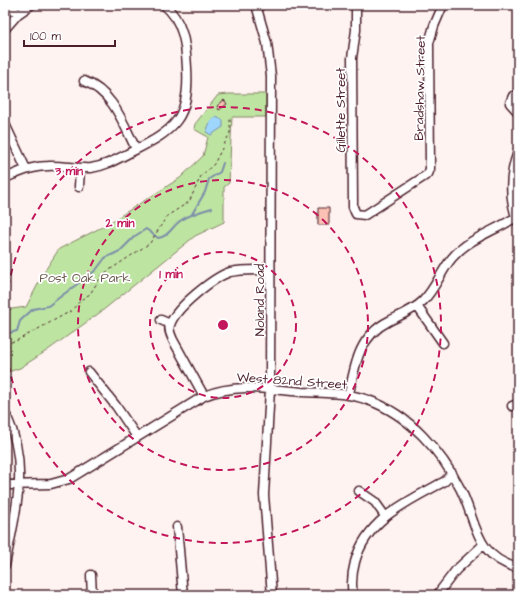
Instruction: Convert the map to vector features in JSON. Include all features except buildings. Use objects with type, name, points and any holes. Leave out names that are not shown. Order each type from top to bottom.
[{"type":"street","points":[[10,5],[18,14]]},
{"type":"street","points":[[5,29],[18,14],[31,5]]},
{"type":"street","points":[[5,178],[26,169],[48,166],[80,168],[101,165],[163,135],[175,123],[184,110],[187,72],[183,34],[177,19],[164,5]]},
{"type":"street","name":"Noland Road","points":[[256,5],[266,43],[270,76],[270,389],[264,495],[272,595]]},
{"type":"street","name":"Gillette Street","points":[[356,5],[356,30],[352,58],[352,192],[353,207],[356,214],[365,215],[428,174]]},
{"type":"street","name":"Bradshaw Street","points":[[428,174],[430,169],[430,43],[434,26],[443,5]]},
{"type":"street","points":[[84,81],[101,90],[106,95],[121,119],[136,149]]},
{"type":"street","points":[[518,96],[513,96],[510,103],[518,112]]},
{"type":"street","points":[[5,124],[26,169]]},
{"type":"street","points":[[349,394],[355,361],[367,338],[382,324],[417,306],[432,292],[447,265],[459,251],[482,235],[517,219],[511,186],[512,174],[518,152]]},
{"type":"street","points":[[79,187],[80,168]]},
{"type":"street","points":[[204,396],[173,340],[169,331],[170,324],[180,310],[212,281],[221,276],[241,271],[270,270]]},
{"type":"street","points":[[417,306],[443,344]]},
{"type":"street","points":[[161,320],[170,324]]},
{"type":"street","points":[[89,372],[116,406],[137,437]]},
{"type":"street","name":"West 82nd Street","points":[[5,485],[51,484],[70,478],[204,396],[224,388],[242,387],[349,394],[381,405],[408,422],[432,445],[452,474],[463,496],[483,545],[500,562],[518,568]]},
{"type":"street","points":[[5,566],[17,510],[20,485],[16,445],[7,417]]},
{"type":"street","points":[[353,595],[352,581],[357,555],[370,531],[385,516],[445,481],[452,474]]},
{"type":"street","points":[[358,491],[375,502],[385,516]]},
{"type":"street","points":[[177,527],[183,595]]},
{"type":"street","points":[[437,595],[456,570],[483,545]]},
{"type":"street","points":[[91,576],[92,595]]},
{"type":"path","points":[[5,344],[18,340],[71,311],[82,299],[90,294],[102,275],[129,258],[150,242],[167,216],[189,202],[201,176],[214,164],[230,133],[230,116]]},
{"type":"green space","name":"Post Oak Park","points":[[266,94],[266,117],[232,117],[229,183],[224,187],[224,222],[195,236],[102,311],[48,350],[20,368],[5,373],[5,310],[26,307],[46,269],[59,249],[106,225],[180,178],[203,156],[208,137],[194,129],[195,124],[218,95]]},
{"type":"water","points":[[216,117],[223,120],[223,127],[211,135],[206,132],[211,120]]},
{"type":"waterway","points":[[192,214],[205,192],[209,179],[220,172],[223,163]]},
{"type":"waterway","points":[[5,334],[17,331],[20,321],[33,309],[48,306],[96,270],[105,258],[120,251],[135,236],[146,229],[158,238],[165,236],[177,223],[196,213],[212,208]]}]
